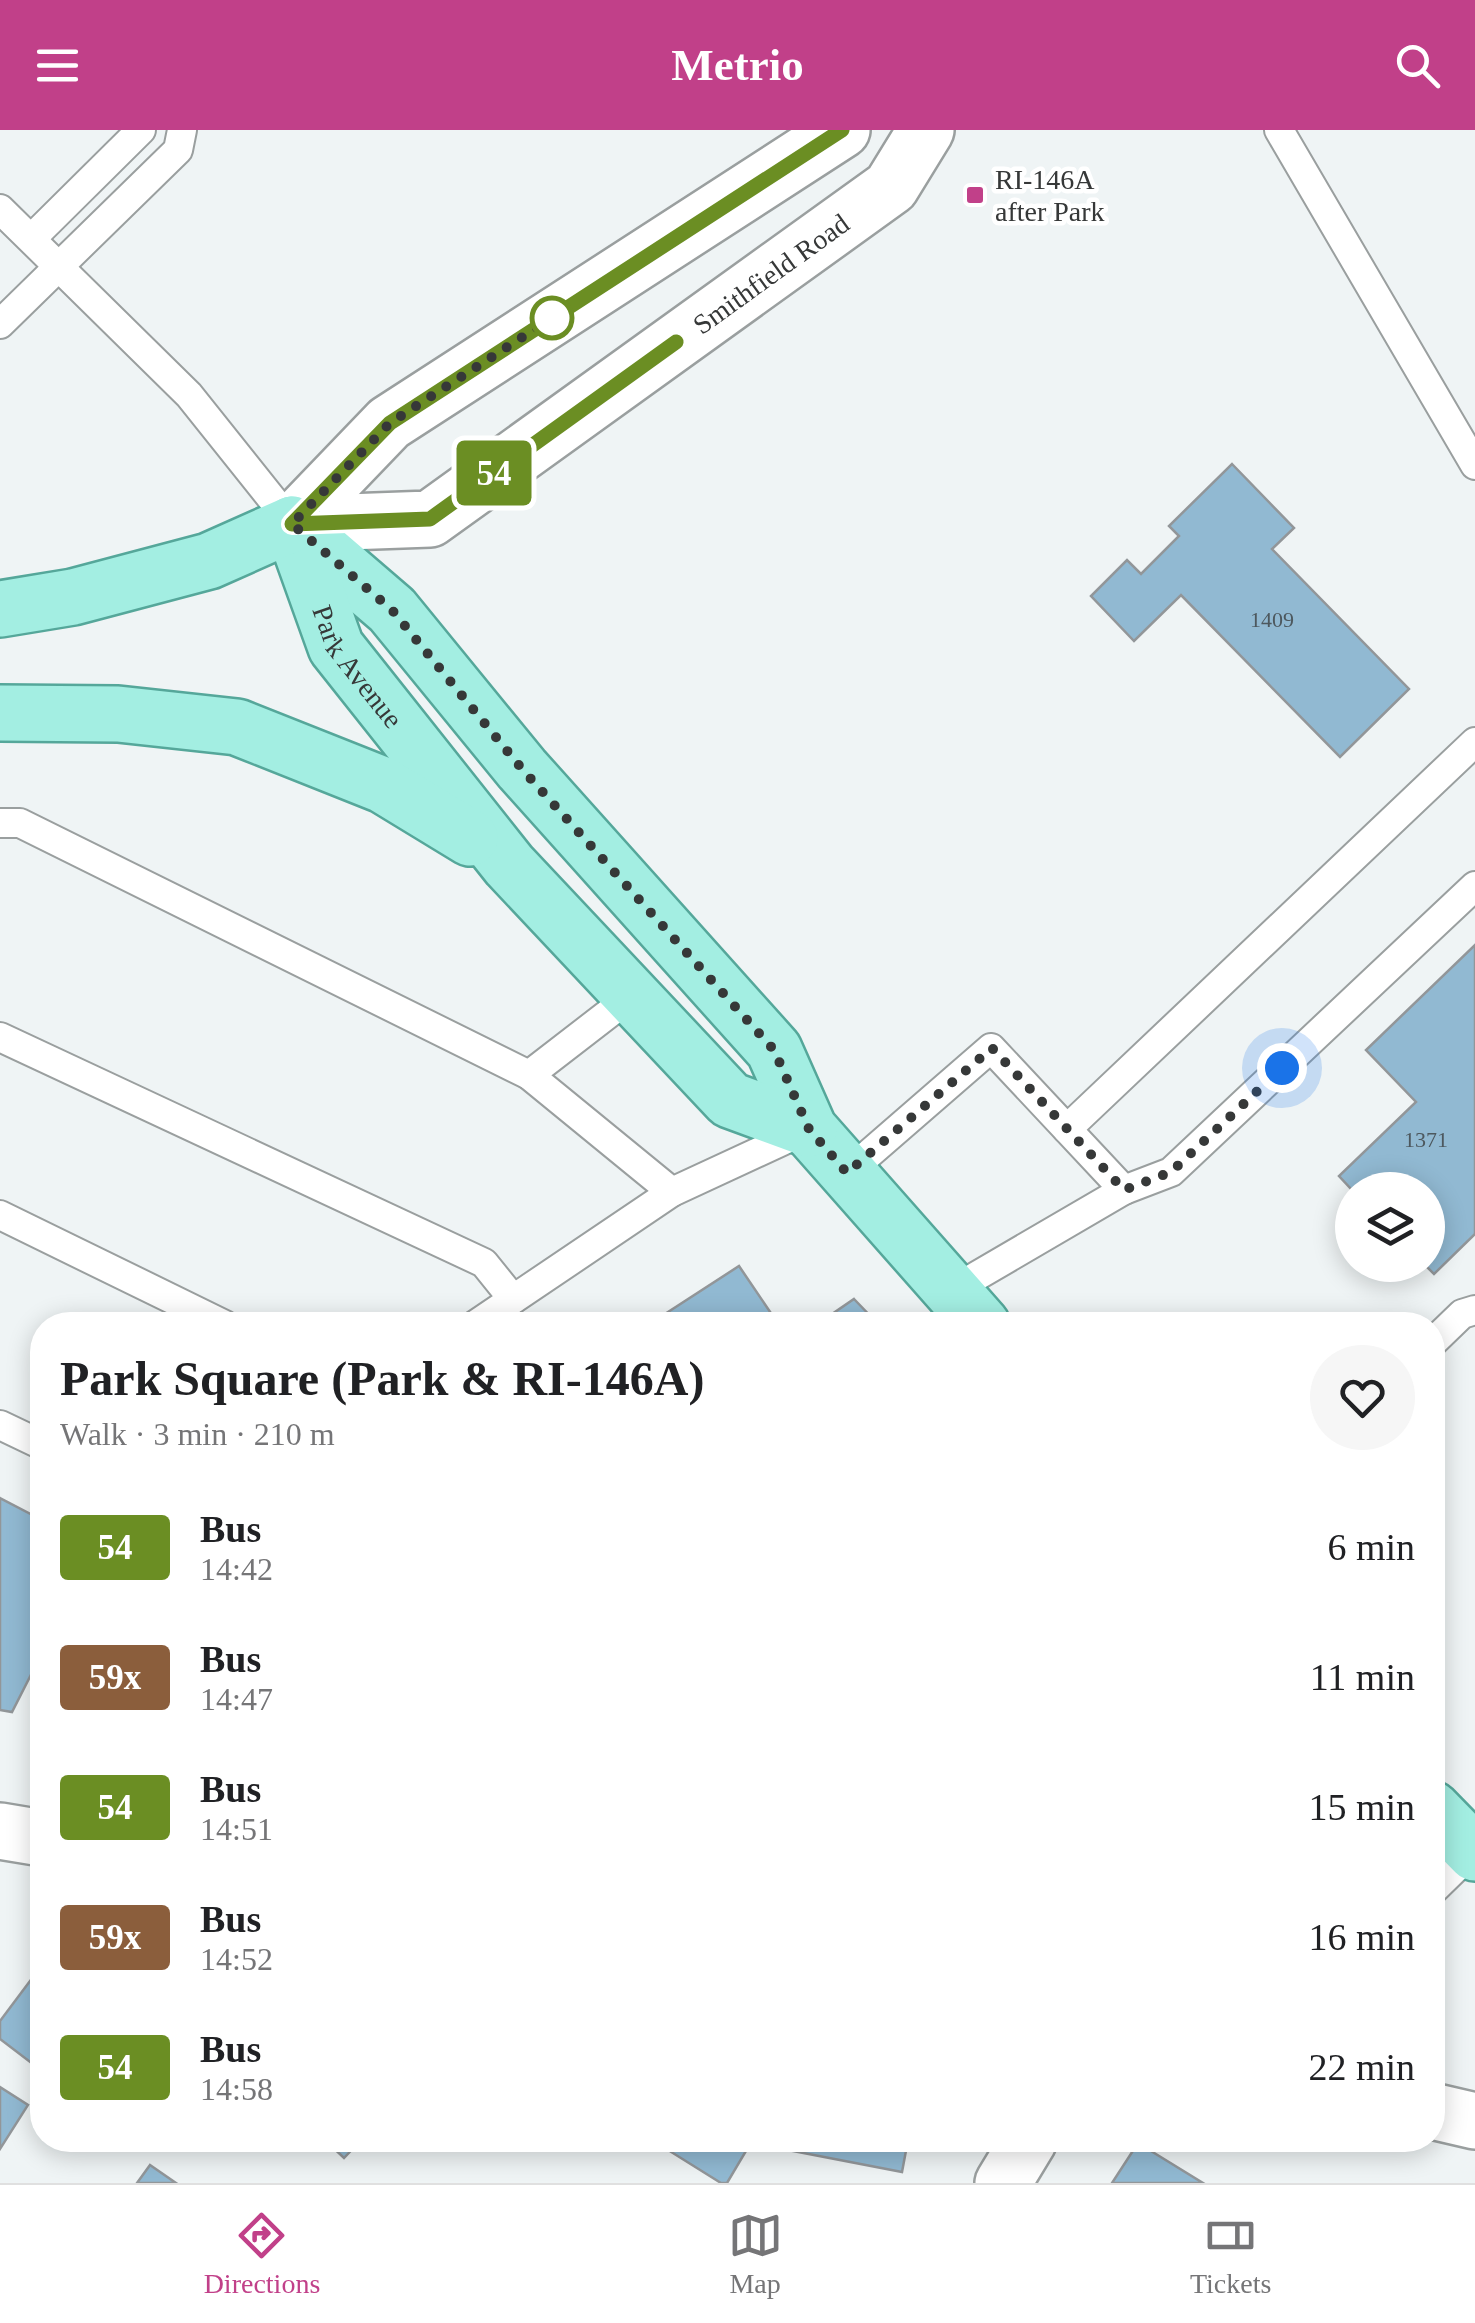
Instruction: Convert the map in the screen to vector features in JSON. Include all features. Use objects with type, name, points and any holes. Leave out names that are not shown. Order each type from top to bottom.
[{"type":"main road","points":[[0,609],[73,597],[208,562],[292,524],[390,423],[842,130]]},
{"type":"main road","name":"Smithfield Road","points":[[292,524],[430,519],[892,188],[926,130]]},
{"type":"main road","name":"Park Avenue","points":[[292,524],[336,647],[509,864],[730,1100],[809,1129]]},
{"type":"main road","name":"Park Avenue","points":[[292,524],[392,610],[522,769],[774,1050],[809,1129],[966,1308]]},
{"type":"main road","points":[[0,713],[118,714],[236,727],[383,785],[509,864]]},
{"type":"main road","points":[[1445,1822],[1474,1852]]},
{"type":"main road","points":[[0,1830],[30,1836]]},
{"type":"main road","points":[[1445,2113],[1475,2121]]},
{"type":"main road","points":[[1003,2183],[1022,2152]]},
{"type":"lane","points":[[32,238],[142,130]]},
{"type":"lane","points":[[0,324],[178,150],[182,130]]},
{"type":"lane","points":[[1278,130],[1475,466]]},
{"type":"lane","points":[[0,209],[189,394],[292,524]]},
{"type":"lane","points":[[1068,1129],[1475,742]]},
{"type":"lane","points":[[0,823],[20,824],[529,1075],[672,1192]]},
{"type":"lane","points":[[966,1308],[1124,1190],[1171,1172],[1475,886]]},
{"type":"lane","points":[[529,1075],[630,996]]},
{"type":"lane","points":[[0,1037],[484,1263],[513,1299]]},
{"type":"lane","points":[[847,1173],[992,1048],[1124,1190]]},
{"type":"lane","points":[[494,1312],[672,1192],[809,1129]]},
{"type":"lane","points":[[0,1215],[199,1312]]},
{"type":"lane","points":[[1445,1330],[1462,1314],[1475,1310]]},
{"type":"lane","points":[[0,1425],[30,1440]]},
{"type":"lane","points":[[1445,1879],[1474,1852]]},
{"type":"building","points":[[1232,464],[1294,528],[1272,549],[1409,689],[1340,757],[1181,595],[1134,641],[1091,596],[1127,560],[1141,574],[1179,536],[1169,526]]},
{"type":"building","points":[[1475,945],[1475,1234],[1445,1263],[1445,1172],[1343,1172],[1416,1102],[1366,1050]]},
{"type":"building","points":[[739,1266],[770,1312],[668,1312]]},
{"type":"building","points":[[854,1299],[866,1312],[835,1312]]},
{"type":"building","points":[[0,1498],[30,1514],[30,1677],[12,1712],[0,1710]]},
{"type":"building","points":[[30,1981],[30,2062],[0,2039],[0,2021]]},
{"type":"building","points":[[0,2087],[28,2105],[0,2149]]},
{"type":"building","points":[[671,2152],[745,2152],[727,2183]]},
{"type":"building","points":[[798,2152],[906,2152],[902,2172]]},
{"type":"building","points":[[1132,2152],[1153,2152],[1203,2183],[1112,2183]]},
{"type":"building","points":[[150,2165],[176,2183],[137,2183]]},
{"type":"bus line","name":"54","points":[[676,342],[430,519],[292,524],[390,423],[842,130]]},
{"type":"place","name":"RI-146A after Park","points":[[975,195]]},
{"type":"route","points":[[552,318],[390,423],[292,524],[392,610],[522,769],[774,1050],[809,1129],[847,1173],[992,1048],[1124,1190],[1171,1172],[1282,1068]]}]
